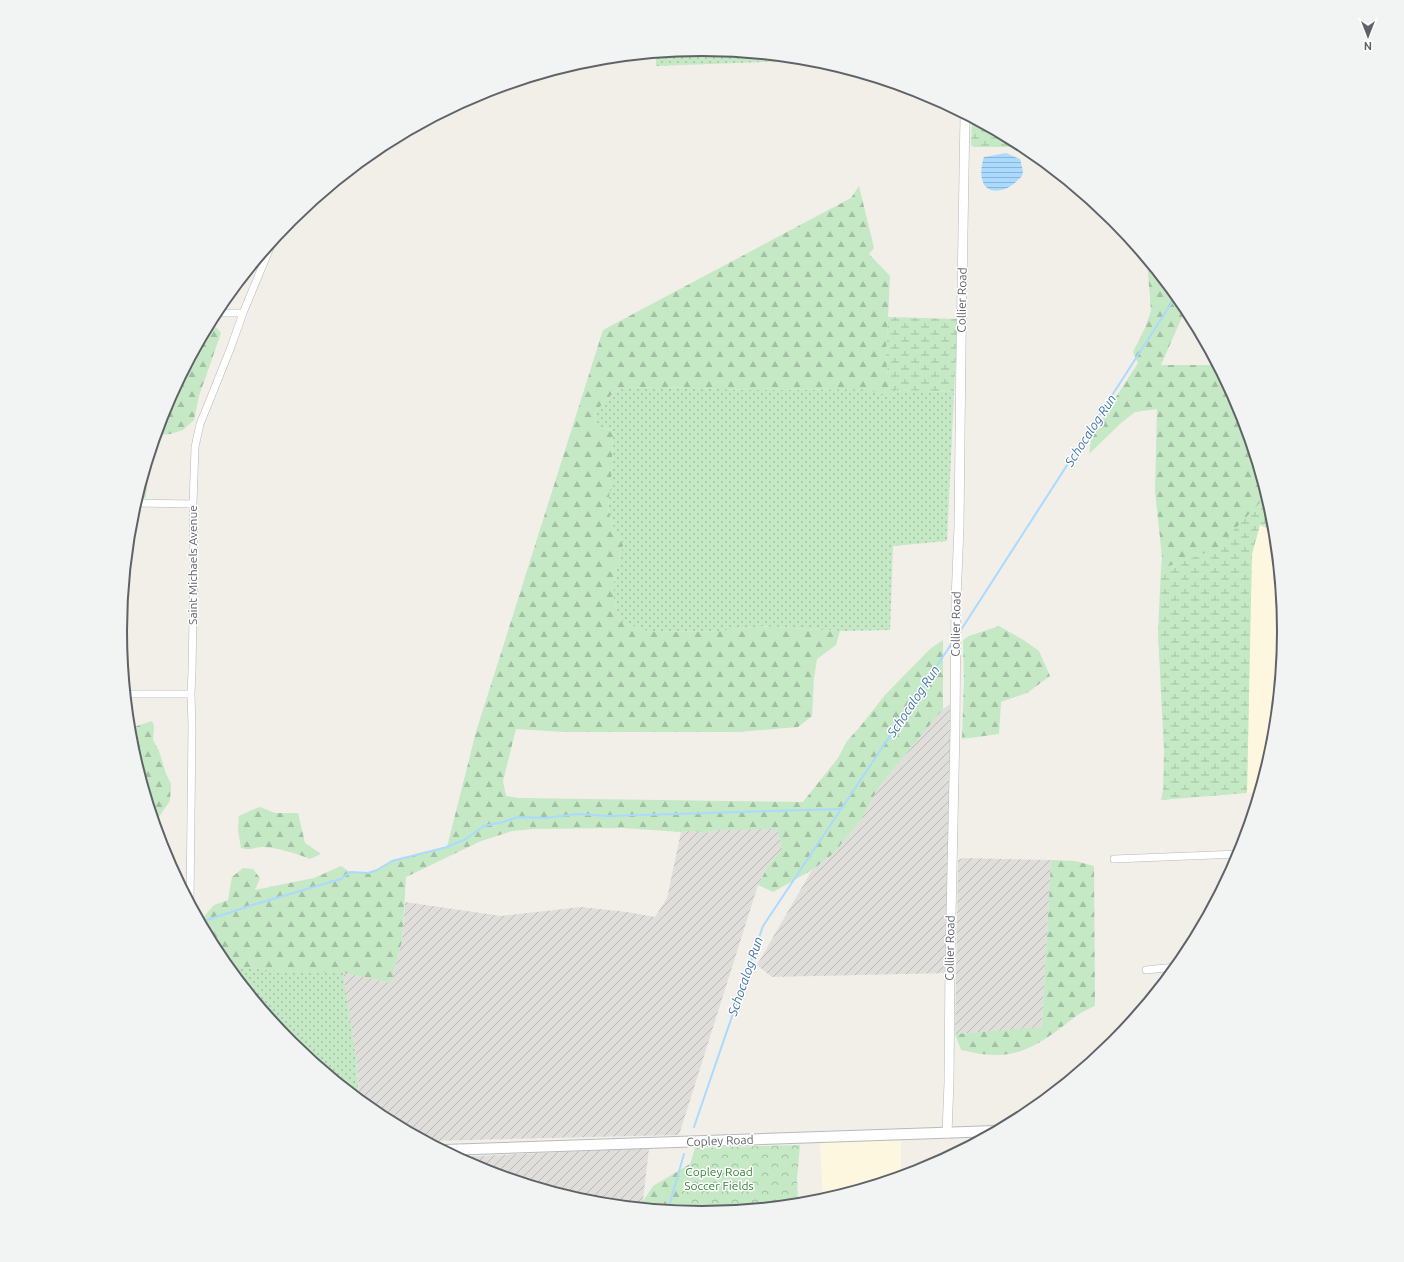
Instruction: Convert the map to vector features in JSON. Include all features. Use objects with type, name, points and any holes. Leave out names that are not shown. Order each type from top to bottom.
[{"type":"main road","name":"Copley Road","points":[[454,1150],[984,1131]]},
{"type":"street","name":"Collier Road","points":[[947,1133],[959,527],[965,120]]},
{"type":"street","name":"Saint Michaels Avenue","points":[[190,893],[194,458],[197,436],[243,313],[266,257]]},
{"type":"street","points":[[223,314],[243,313]]},
{"type":"street","points":[[142,503],[193,504]]},
{"type":"street","points":[[131,694],[191,694]]},
{"type":"street","points":[[1114,860],[1232,854]]},
{"type":"street","points":[[1146,970],[1167,968]]},
{"type":"shaded area","points":[[1260,525],[1267,528],[1276,593],[1276,669],[1266,743],[1253,792],[1247,793],[1252,554]]},
{"type":"shaded area","points":[[955,701],[950,973],[772,977],[757,965],[812,870],[834,853],[862,818],[878,788],[943,709]]},
{"type":"shaded area","points":[[777,829],[782,849],[767,868],[758,885],[679,1135],[436,1141],[414,1129],[359,1092],[343,972],[391,983],[402,941],[405,902],[501,916],[581,907],[627,912],[655,917],[667,898],[681,832],[689,831],[704,833],[717,830]]},
{"type":"shaded area","points":[[963,858],[1051,860],[1042,1028],[955,1034],[958,860]]},
{"type":"shaded area","points":[[901,1141],[901,1170],[851,1186],[823,1193],[820,1142]]},
{"type":"shaded area","points":[[649,1148],[642,1203],[590,1195],[553,1186],[517,1175],[469,1156]]},
{"type":"green space","points":[[664,57],[740,57],[779,61],[656,66],[656,58]]},
{"type":"green space","points":[[972,123],[1012,147],[974,147],[971,145]]},
{"type":"green space","points":[[859,186],[874,248],[869,254],[890,276],[886,359],[891,396],[860,389],[752,390],[660,387],[625,388],[615,391],[594,413],[596,428],[613,430],[612,470],[608,507],[611,522],[623,545],[614,581],[614,600],[620,622],[650,632],[723,631],[760,626],[840,631],[836,645],[817,659],[814,678],[812,716],[798,727],[738,732],[565,732],[516,729],[503,781],[506,796],[519,798],[803,802],[838,758],[847,741],[885,695],[930,649],[943,640],[943,709],[878,788],[862,818],[834,853],[812,870],[773,892],[758,885],[767,868],[782,849],[777,829],[717,830],[704,833],[622,828],[534,829],[512,831],[481,841],[406,877],[402,941],[391,983],[346,973],[281,971],[235,966],[203,917],[214,905],[228,900],[232,877],[243,868],[253,869],[260,878],[255,890],[314,878],[341,866],[350,872],[368,873],[377,870],[392,861],[447,847],[476,732],[603,330],[851,198]]},
{"type":"green space","points":[[1148,269],[1182,316],[1161,365],[1211,365],[1233,411],[1246,446],[1264,510],[1220,548],[1161,569],[1162,557],[1155,491],[1157,409],[1135,412],[1121,423],[1089,454],[1092,434],[1138,363],[1133,352],[1145,328],[1151,311]]},
{"type":"green space","points":[[888,317],[958,319],[954,392],[890,390],[886,359]]},
{"type":"green space","points":[[214,327],[217,328],[221,333],[199,396],[194,420],[183,430],[162,435],[186,377],[204,343]]},
{"type":"green space","points":[[660,387],[752,390],[860,389],[954,392],[947,541],[893,546],[890,630],[840,631],[760,626],[723,631],[650,632],[620,622],[614,600],[614,581],[623,545],[611,522],[608,507],[612,470],[613,430],[596,428],[594,413],[615,391],[625,388]]},
{"type":"green space","points":[[147,481],[147,490],[145,498],[143,499]]},
{"type":"green space","points":[[1262,501],[1267,528],[1260,525],[1252,554],[1247,793],[1161,800],[1163,790],[1164,751],[1158,633],[1161,569],[1216,549]]},
{"type":"green space","points":[[999,626],[1039,651],[1050,676],[1027,693],[1001,702],[999,734],[962,739],[964,679],[963,640],[969,636]]},
{"type":"green space","points":[[152,721],[154,726],[153,740],[159,751],[166,774],[171,784],[170,801],[159,817],[147,780],[135,727]]},
{"type":"green space","points":[[260,807],[275,813],[298,813],[305,843],[321,854],[310,859],[274,848],[241,848],[238,830],[239,816]]},
{"type":"green space","points":[[1051,860],[1075,861],[1094,866],[1095,1006],[1078,1015],[1042,1041],[1020,1051],[1009,1054],[987,1055],[961,1050],[955,1034],[1042,1027]]},
{"type":"green space","points":[[235,966],[281,971],[343,972],[356,1059],[359,1092],[295,1038],[270,1010]]},
{"type":"green space","name":"Copley Road Soccer Fields","points":[[800,1145],[797,1178],[798,1198],[740,1205],[677,1205],[695,1148]]},
{"type":"green space","points":[[690,1164],[677,1205],[642,1203],[653,1186]]},
{"type":"water","points":[[1006,153],[1020,159],[1023,171],[1022,176],[1007,188],[994,191],[988,189],[982,181],[981,175],[984,157]]},
{"type":"waterway","name":"Schocalog Run","points":[[959,633],[1173,301]]},
{"type":"waterway","name":"Schocalog Run","points":[[694,1127],[763,926],[952,643]]},
{"type":"waterway","points":[[206,921],[341,879],[350,872],[368,873],[377,870],[392,861],[447,847],[464,840],[484,826],[518,817],[545,818],[579,814],[606,816],[840,809]]},
{"type":"waterway","name":"Schocalog Run","points":[[669,1205],[684,1154]]}]
